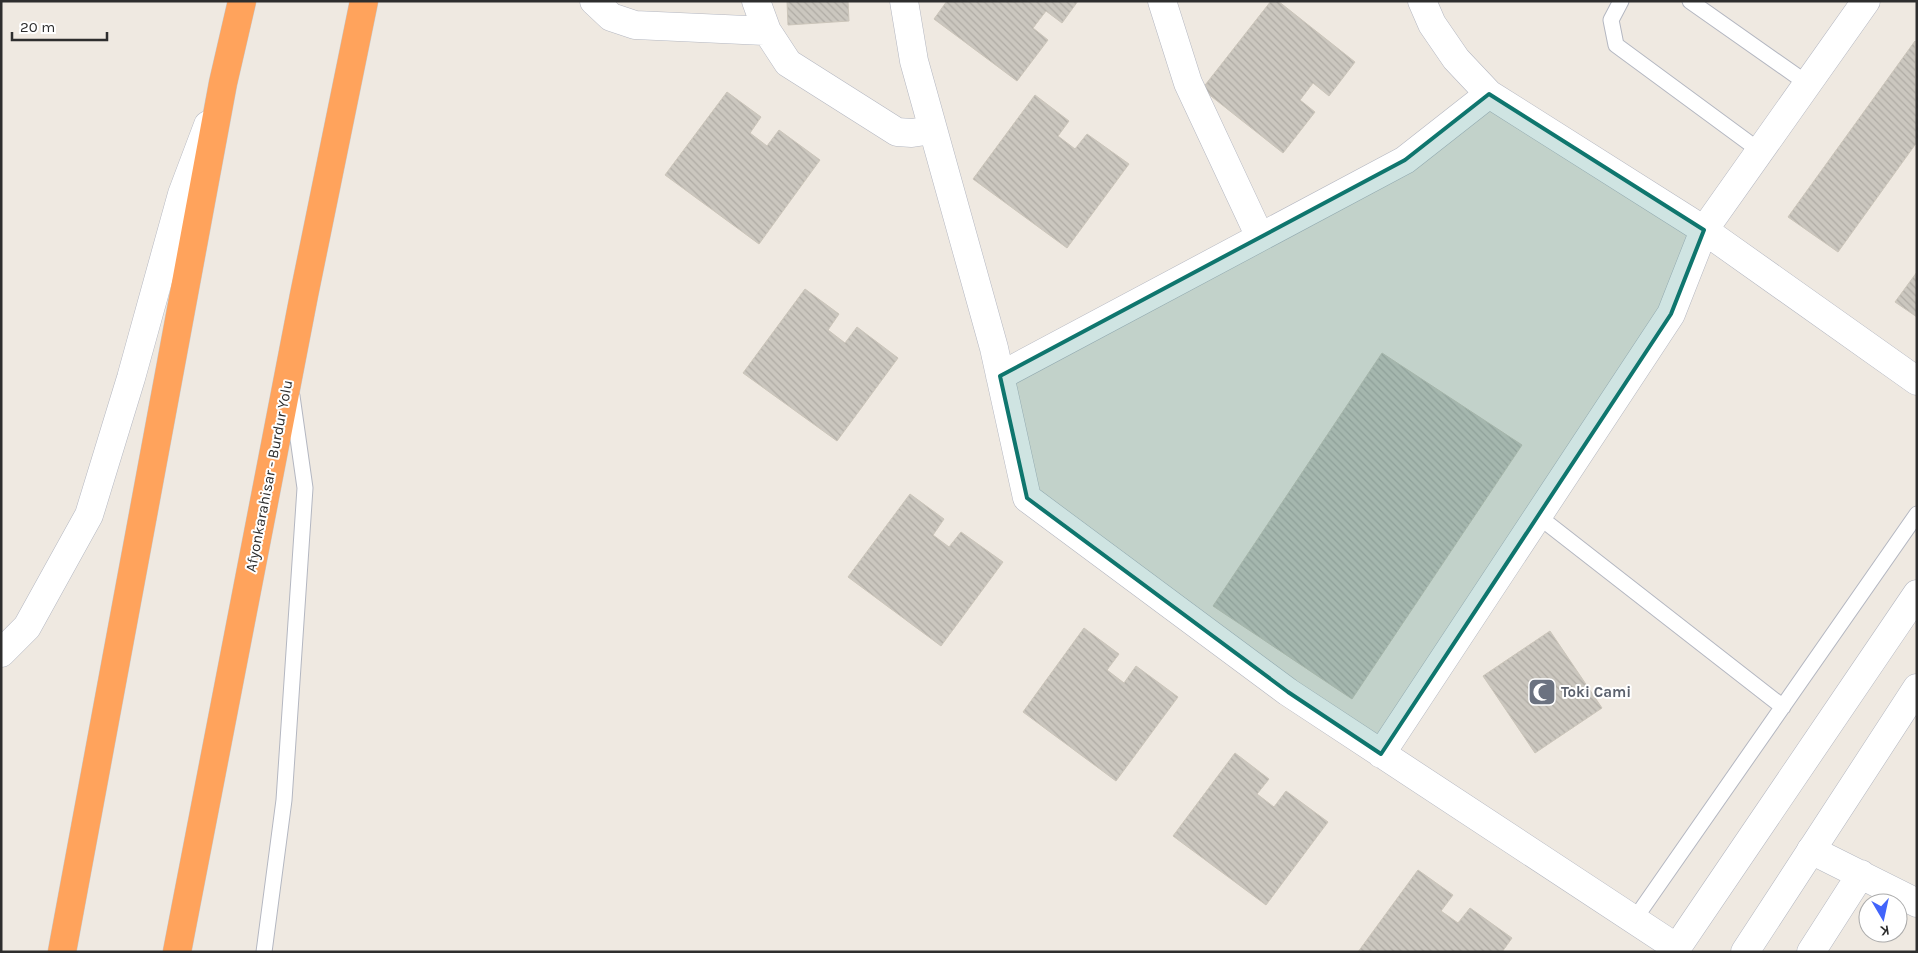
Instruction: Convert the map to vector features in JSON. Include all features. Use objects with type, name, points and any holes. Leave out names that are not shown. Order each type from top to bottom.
[{"type":"highway","points":[[62,952],[223,83],[242,1]]},
{"type":"highway","name":"Afyonkarahisar - Burdur Yolu","points":[[177,952],[289,371],[364,1]]},
{"type":"street","points":[[594,1],[610,17],[635,25],[768,31]]},
{"type":"street","points":[[756,1],[768,31],[788,63],[898,132],[912,134],[932,130]]},
{"type":"street","points":[[904,1],[914,61],[1000,376],[1027,498],[1288,692],[1634,920],[1675,950],[1917,594]]},
{"type":"street","points":[[1162,1],[1188,83],[1260,237]]},
{"type":"street","points":[[1422,1],[1432,24],[1456,59],[1489,94],[1704,230],[1917,381]]},
{"type":"street","points":[[1380,754],[1671,314],[1704,230],[1866,1]]},
{"type":"street","points":[[1,653],[27,627],[89,515],[131,378],[182,194],[223,83]]},
{"type":"street","points":[[1000,376],[1405,160],[1489,94]]},
{"type":"street","points":[[1745,952],[1917,688]]},
{"type":"street","points":[[1811,850],[1917,903]]},
{"type":"street","points":[[1811,952],[1861,874]]},
{"type":"lane","points":[[1620,1],[1611,20],[1616,45],[1760,150]]},
{"type":"lane","points":[[1690,1],[1808,84]]},
{"type":"lane","points":[[264,952],[284,800],[305,488],[289,371]]},
{"type":"lane","points":[[1634,920],[1917,514]]},
{"type":"lane","points":[[1538,516],[1783,707]]},
{"type":"highlighted area","points":[[1489,94],[1704,230],[1671,314],[1381,754],[1288,692],[1027,498],[1000,376],[1405,160]]},
{"type":"building","points":[[787,1],[848,1],[849,21],[788,25]]},
{"type":"building","points":[[947,1],[1078,1],[1062,23],[1046,11],[1033,28],[1048,40],[1017,81],[934,19]]},
{"type":"building","points":[[1271,1],[1278,1],[1355,62],[1329,96],[1313,83],[1300,100],[1315,112],[1283,153],[1202,89]]},
{"type":"building","points":[[1915,41],[1917,142],[1838,252],[1788,217]]},
{"type":"building","points":[[727,92],[761,117],[750,133],[767,146],[779,130],[820,160],[759,244],[665,175]]},
{"type":"building","points":[[1035,95],[1069,121],[1058,136],[1075,149],[1087,134],[1129,164],[1067,248],[973,179]]},
{"type":"building","points":[[1917,272],[1917,317],[1895,302]]},
{"type":"building","points":[[805,289],[839,314],[828,330],[845,343],[857,327],[898,358],[837,441],[743,373]]},
{"type":"building","points":[[1382,353],[1522,445],[1352,699],[1213,606]]},
{"type":"building","points":[[910,494],[944,519],[933,535],[949,547],[961,532],[1003,562],[941,646],[848,577]]},
{"type":"building","points":[[1084,628],[1119,654],[1107,670],[1124,683],[1136,666],[1178,697],[1116,781],[1023,712]]},
{"type":"building","name":"Toki Cami","points":[[1550,631],[1602,708],[1535,753],[1483,676]]},
{"type":"building","points":[[1235,753],[1269,779],[1257,794],[1274,807],[1286,791],[1328,822],[1266,905],[1173,836]]},
{"type":"building","points":[[1418,870],[1453,895],[1441,911],[1458,923],[1470,908],[1512,938],[1502,952],[1358,952]]},
{"type":"place","name":"Toki Cami","points":[[1542,692]]}]
